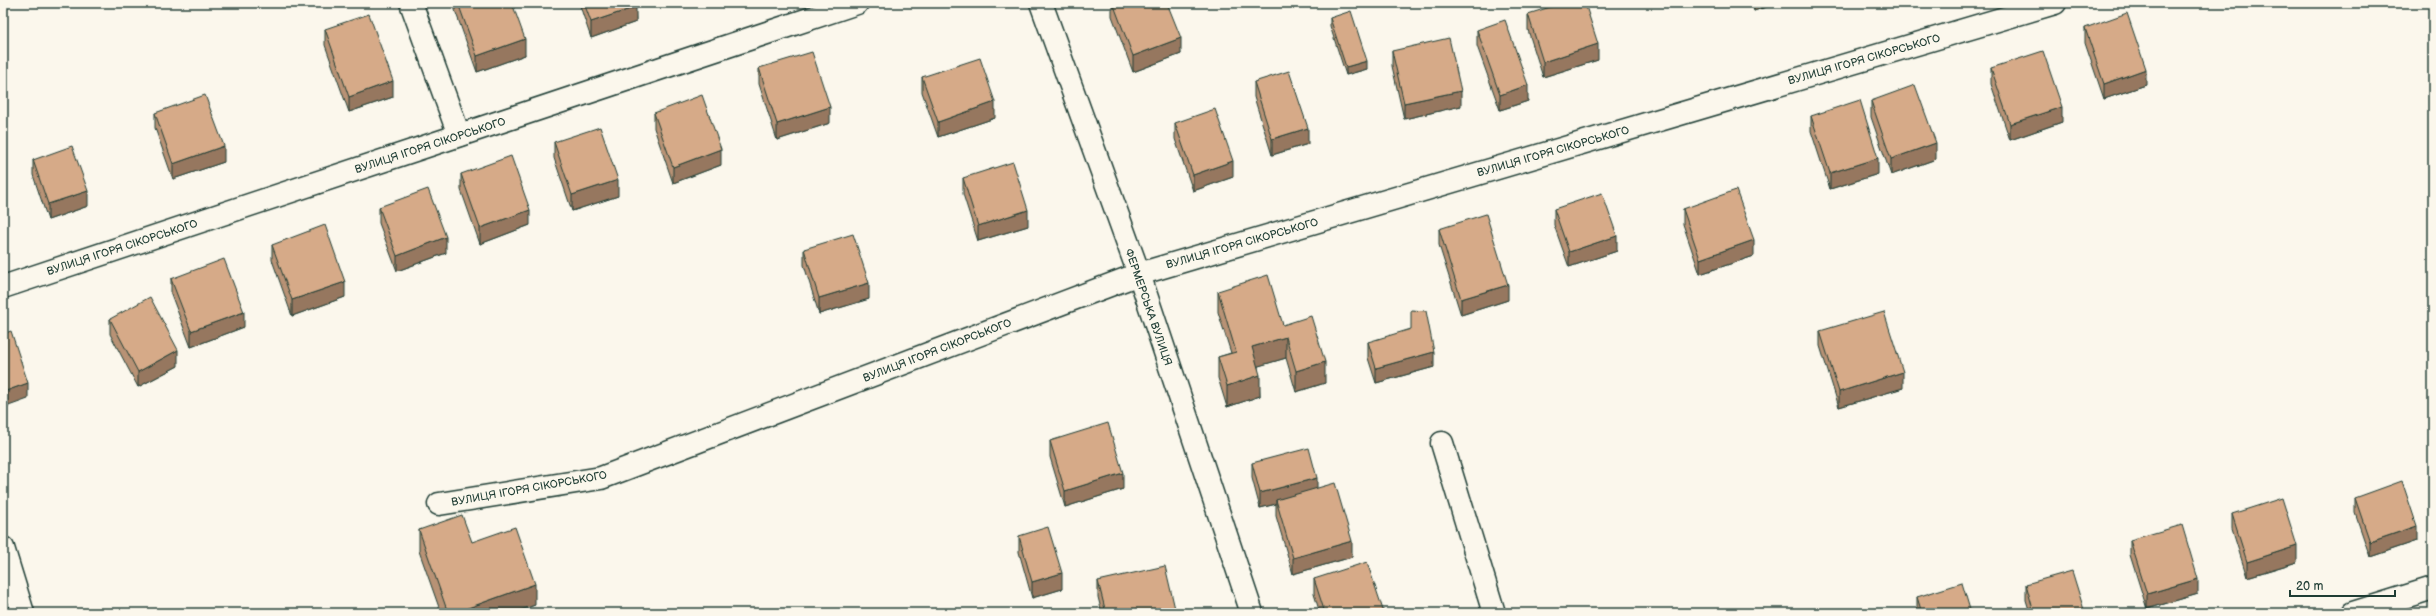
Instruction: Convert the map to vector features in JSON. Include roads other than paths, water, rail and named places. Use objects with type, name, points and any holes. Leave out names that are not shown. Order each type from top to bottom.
[{"type":"street","points":[[411,3],[459,135]]},
{"type":"street","name":"ВУЛИЦЯ ІГОРЯ СІКОРСЬКОГО","points":[[3,287],[857,3]]},
{"type":"street","name":"ФЕРМЕРСЬКА ВУЛИЦЯ","points":[[1041,3],[1139,274],[1252,613]]},
{"type":"street","name":"ВУЛИЦЯ ІГОРЯ СІКОРСЬКОГО","points":[[439,504],[601,478],[1139,274],[2055,3]]},
{"type":"street","points":[[1442,443],[1494,613]]},
{"type":"street","points":[[3,548],[23,613]]},
{"type":"street","points":[[2353,613],[2433,588]]}]
